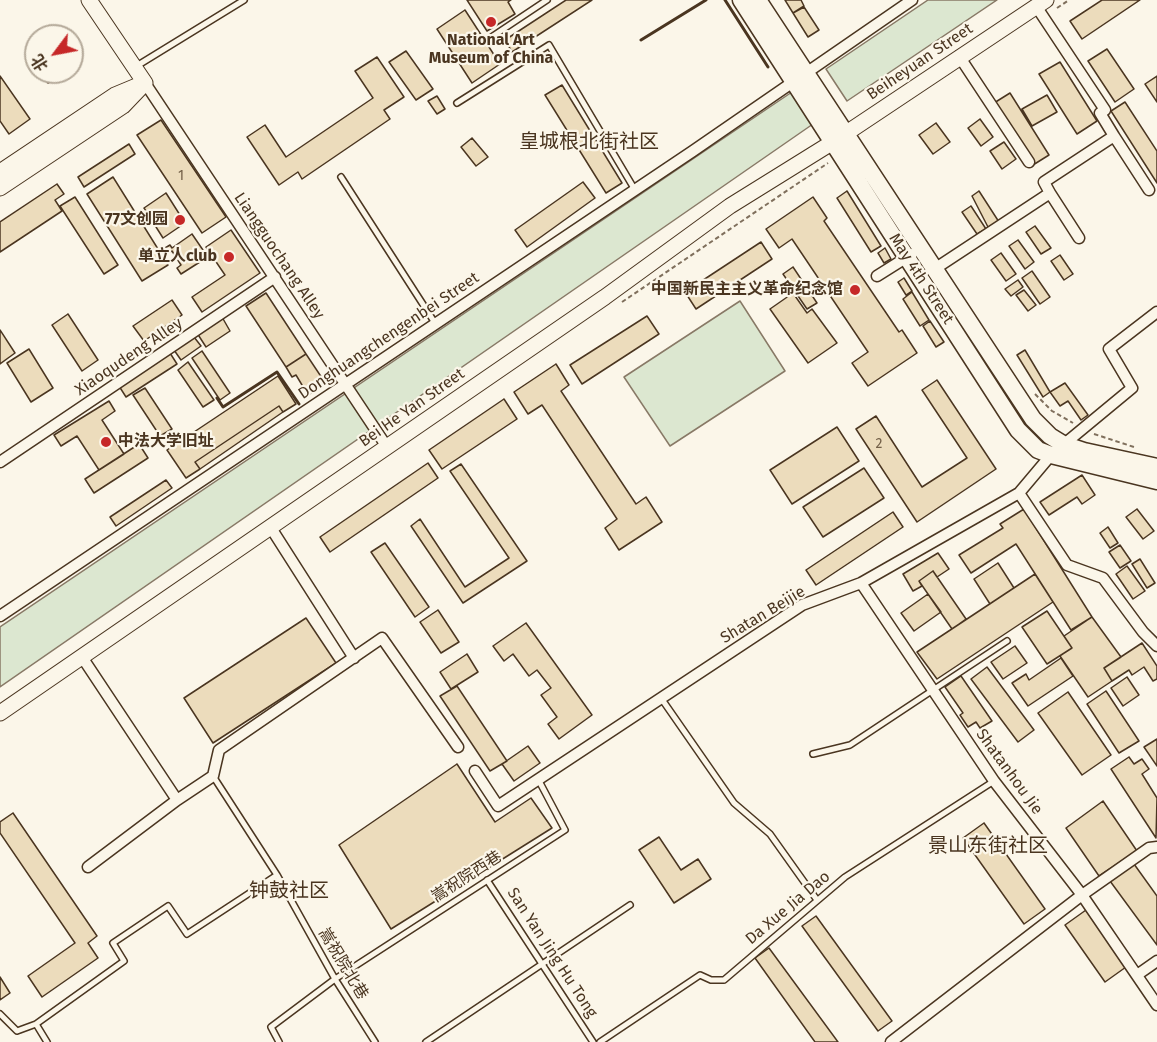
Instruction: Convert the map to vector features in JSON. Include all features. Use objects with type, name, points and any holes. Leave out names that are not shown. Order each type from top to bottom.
[{"type":"main road","points":[[89,0],[145,83]]},
{"type":"main road","name":"May 4th Street","points":[[741,0],[799,76],[815,88],[840,143]]},
{"type":"main road","name":"May 4th Street","points":[[758,0],[799,76],[840,143],[913,253],[1018,430],[1038,450],[1084,451],[1157,467]]},
{"type":"main road","name":"Beiheyuan Street","points":[[840,143],[959,56],[1042,8]]},
{"type":"main road","points":[[0,172],[115,95],[145,83]]},
{"type":"main road","points":[[0,188],[123,106],[145,83]]},
{"type":"main road","name":"Bei He Yan Street","points":[[0,713],[604,297],[730,206],[840,143]]},
{"type":"main road","name":"May 4th Street","points":[[913,253],[933,270],[1033,419],[1050,436],[1057,450],[1157,481]]},
{"type":"street","name":"Donghuangchengenbei Street","points":[[0,616],[635,190],[912,0]]},
{"type":"street","points":[[1042,8],[1105,110],[1100,113],[1149,190]]},
{"type":"street","points":[[959,56],[1029,162]]},
{"type":"street","name":"Liangguochang Alley","points":[[145,83],[387,447]]},
{"type":"street","points":[[1079,238],[1044,182],[1114,136]]},
{"type":"street","points":[[933,270],[1050,193]]},
{"type":"street","points":[[877,276],[913,253]]},
{"type":"street","name":"Xiaoqudeng Alley","points":[[0,462],[275,277]]},
{"type":"street","name":"Shatan Beijie","points":[[475,771],[498,806],[802,605],[861,583],[1019,492],[1057,450],[1132,388],[1109,349],[1157,312]]},
{"type":"street","points":[[1019,492],[1067,565],[1103,578],[1143,633],[1157,646]]},
{"type":"street","points":[[271,528],[354,658]]},
{"type":"street","name":"Shatanhou Jie","points":[[861,583],[994,781],[1082,895],[1157,1005]]},
{"type":"street","points":[[88,867],[213,776],[219,750],[382,638],[459,747]]},
{"type":"street","points":[[82,657],[177,800]]},
{"type":"street","points":[[891,1042],[1082,895],[1149,848],[1157,847]]},
{"type":"street","points":[[1137,975],[1157,962]]},
{"type":"lane","points":[[134,67],[244,0]]},
{"type":"lane","points":[[490,38],[547,0]]},
{"type":"lane","points":[[457,103],[549,45],[635,190]]},
{"type":"lane","points":[[341,177],[435,323]]},
{"type":"lane","points":[[813,754],[850,745],[932,688],[1008,640]]},
{"type":"lane","points":[[661,698],[734,803],[770,834],[817,900]]},
{"type":"lane","name":"嵩祝院北巷","points":[[213,776],[277,875],[335,979],[375,1042]]},
{"type":"lane","name":"嵩祝院西巷","points":[[279,1042],[271,1027],[335,979],[565,830],[538,778]]},
{"type":"lane","name":"Da Xue Jia Dao","points":[[600,1042],[700,975],[711,980],[724,980],[845,877],[994,781]]},
{"type":"lane","points":[[0,1014],[16,1031],[36,1024],[124,961],[113,943],[168,906],[187,934],[277,875]]},
{"type":"lane","name":"San Yan Jing Hu Tong","points":[[487,880],[593,1042]]},
{"type":"lane","points":[[426,1042],[544,965],[630,905]]},
{"type":"lane","points":[[36,1024],[47,1042]]},
{"type":"path","points":[[1042,8],[1069,0]]},
{"type":"path","points":[[620,304],[840,143]]},
{"type":"path","points":[[1032,392],[1052,411],[1082,428],[1137,448]]},
{"type":"green space","points":[[928,0],[997,0],[847,101],[826,69]]},
{"type":"green space","points":[[792,92],[813,124],[0,687],[0,627]]},
{"type":"green space","points":[[740,301],[785,371],[670,446],[624,377]]},
{"type":"building","name":"National Art Museum of China","points":[[467,0],[511,0],[508,2],[515,14],[487,31]]},
{"type":"building","points":[[566,0],[592,0],[512,52],[505,40]]},
{"type":"building","points":[[785,0],[801,0],[804,6],[793,13]]},
{"type":"building","points":[[1102,0],[1140,0],[1082,39],[1070,21]]},
{"type":"building","points":[[804,7],[819,30],[808,37],[793,13]]},
{"type":"building","points":[[465,10],[500,64],[472,83],[437,29]]},
{"type":"building","points":[[1107,49],[1134,89],[1115,102],[1088,61]]},
{"type":"building","points":[[406,51],[433,89],[416,100],[389,62]]},
{"type":"building","points":[[377,57],[404,97],[384,110],[390,119],[302,179],[298,172],[279,185],[247,137],[265,125],[286,157],[373,98],[355,71]]},
{"type":"building","points":[[1060,62],[1097,121],[1077,134],[1039,74]]},
{"type":"building","points":[[0,76],[30,119],[9,134],[0,121]]},
{"type":"building","points":[[1157,76],[1157,102],[1145,84]]},
{"type":"building","points":[[562,85],[622,183],[606,193],[545,95]]},
{"type":"building","points":[[1010,93],[1049,155],[1033,165],[994,103]]},
{"type":"building","points":[[1047,95],[1057,112],[1032,126],[1022,109]]},
{"type":"building","points":[[437,96],[445,109],[437,114],[428,101]]},
{"type":"building","points":[[1125,102],[1157,151],[1157,183],[1111,111]]},
{"type":"building","points":[[980,119],[993,137],[981,146],[968,128]]},
{"type":"building","points":[[161,120],[226,217],[202,233],[137,135]]},
{"type":"building","points":[[936,123],[950,142],[933,154],[919,135]]},
{"type":"building","points":[[472,138],[488,157],[476,166],[461,147]]},
{"type":"building","points":[[1004,142],[1016,159],[1002,169],[990,151]]},
{"type":"building","points":[[129,144],[135,154],[84,187],[78,177]]},
{"type":"building","points":[[113,177],[168,265],[142,281],[87,194]]},
{"type":"building","points":[[583,182],[595,198],[527,247],[515,230]]},
{"type":"building","points":[[57,184],[64,194],[55,200],[62,211],[0,252],[0,222]]},
{"type":"building","points":[[847,191],[881,246],[871,252],[837,198]]},
{"type":"building","points":[[979,191],[999,222],[989,229],[972,196]]},
{"type":"building","points":[[166,193],[185,223],[163,238],[144,208]]},
{"type":"building","points":[[75,197],[118,265],[104,274],[60,206]]},
{"type":"building","points":[[813,197],[827,218],[824,221],[899,332],[902,330],[917,353],[868,386],[852,363],[868,352],[792,239],[779,248],[766,229]]},
{"type":"building","points":[[971,206],[986,229],[977,234],[962,212]]},
{"type":"building","points":[[1035,226],[1051,248],[1041,254],[1026,232]]},
{"type":"building","points":[[231,230],[260,273],[202,312],[192,297],[225,275],[206,247]]},
{"type":"building","points":[[192,234],[205,253],[200,256],[203,260],[181,274],[177,268],[181,265],[172,251],[169,253],[165,248],[170,245],[172,248]]},
{"type":"building","points":[[1018,240],[1034,262],[1025,269],[1009,246]]},
{"type":"building","points":[[761,242],[772,259],[696,309],[685,292]]},
{"type":"building","points":[[885,248],[891,259],[884,263],[878,253]]},
{"type":"building","points":[[1001,253],[1016,274],[1006,281],[991,260]]},
{"type":"building","points":[[1060,255],[1073,274],[1064,280],[1051,261]]},
{"type":"building","points":[[793,267],[817,303],[807,309],[783,274]]},
{"type":"building","points":[[1032,271],[1050,297],[1040,304],[1022,278]]},
{"type":"building","points":[[904,278],[912,291],[906,295],[898,282]]},
{"type":"building","points":[[1018,280],[1023,287],[1011,296],[1005,289]]},
{"type":"building","points":[[1024,290],[1036,305],[1028,311],[1016,295]]},
{"type":"building","points":[[912,292],[929,320],[920,326],[903,299]]},
{"type":"building","points":[[266,293],[306,354],[286,367],[246,306]]},
{"type":"building","points":[[793,293],[807,313],[812,309],[837,343],[808,363],[770,309]]},
{"type":"building","points":[[172,300],[182,315],[144,341],[133,326]]},
{"type":"building","points":[[68,314],[98,360],[82,371],[52,325]]},
{"type":"building","points":[[647,316],[659,334],[582,384],[570,365]]},
{"type":"building","points":[[222,317],[230,331],[206,347],[197,333]]},
{"type":"building","points":[[930,321],[944,342],[936,347],[923,326]]},
{"type":"building","points":[[0,330],[15,353],[0,364]]},
{"type":"building","points":[[194,337],[201,346],[181,360],[174,350]]},
{"type":"building","points":[[29,349],[53,388],[31,402],[7,363]]},
{"type":"building","points":[[1025,350],[1050,392],[1043,397],[1017,355]]},
{"type":"building","points":[[202,351],[230,393],[220,400],[192,358]]},
{"type":"building","points":[[170,353],[177,364],[126,397],[119,386]]},
{"type":"building","points":[[306,354],[326,384],[308,395],[296,375],[292,377],[286,367]]},
{"type":"building","points":[[188,362],[214,400],[203,407],[178,370]]},
{"type":"building","points":[[556,364],[569,385],[561,391],[636,504],[646,497],[662,522],[619,550],[605,528],[617,519],[542,405],[528,414],[514,392]]},
{"type":"building","points":[[278,376],[296,404],[283,412],[279,406],[195,462],[200,469],[186,478],[167,450]]},
{"type":"building","points":[[937,380],[996,469],[917,522],[856,429],[876,416],[922,487],[967,458],[922,390]]},
{"type":"building","points":[[1065,383],[1088,415],[1081,420],[1068,401],[1060,406],[1050,392]]},
{"type":"building","points":[[145,388],[172,429],[160,436],[133,395]]},
{"type":"building","points":[[504,399],[517,419],[442,469],[429,450]]},
{"type":"building","points":[[109,401],[115,411],[102,420],[124,454],[99,470],[77,436],[61,446],[54,435]]},
{"type":"building","points":[[279,406],[283,412],[200,469],[195,462]]},
{"type":"building","points":[[837,427],[859,461],[792,504],[770,470]]},
{"type":"building","points":[[139,444],[148,458],[94,493],[85,479]]},
{"type":"building","points":[[428,463],[438,478],[330,552],[320,537]]},
{"type":"building","points":[[461,464],[527,561],[463,603],[411,526],[420,519],[465,587],[509,558],[450,471]]},
{"type":"building","points":[[864,468],[884,498],[823,537],[803,507]]},
{"type":"building","points":[[1082,475],[1095,495],[1082,504],[1077,497],[1049,515],[1040,502]]},
{"type":"building","points":[[166,480],[172,488],[116,526],[110,517]]},
{"type":"building","points":[[1024,509],[1092,617],[1071,630],[1016,544],[971,573],[959,555],[1003,528],[1000,524]]},
{"type":"building","points":[[1137,509],[1154,531],[1143,539],[1126,517]]},
{"type":"building","points":[[893,512],[903,527],[816,585],[806,570]]},
{"type":"building","points":[[1108,527],[1118,543],[1110,548],[1100,533]]},
{"type":"building","points":[[385,543],[429,607],[415,617],[371,552]]},
{"type":"building","points":[[1120,545],[1131,561],[1120,568],[1109,552]]},
{"type":"building","points":[[938,553],[949,569],[937,577],[933,571],[919,581],[922,586],[913,591],[903,574]]},
{"type":"building","points":[[1140,559],[1155,583],[1147,588],[1132,564]]},
{"type":"building","points":[[998,563],[1014,588],[990,604],[974,579]]},
{"type":"building","points":[[1127,566],[1145,591],[1133,599],[1116,574]]},
{"type":"building","points":[[933,571],[966,619],[952,629],[919,581]]},
{"type":"building","points":[[1035,574],[1053,602],[937,679],[917,652]]},
{"type":"building","points":[[928,594],[941,612],[914,631],[901,613]]},
{"type":"building","points":[[438,610],[459,642],[441,653],[420,622]]},
{"type":"building","points":[[1047,611],[1072,648],[1047,664],[1022,627]]},
{"type":"building","points":[[1092,617],[1121,657],[1104,668],[1112,681],[1088,697],[1060,656],[1072,648],[1064,636]]},
{"type":"building","points":[[306,618],[336,663],[213,743],[184,698]]},
{"type":"building","points":[[526,623],[592,715],[559,739],[548,724],[557,717],[541,695],[551,688],[537,670],[529,676],[513,654],[504,661],[493,646]]},
{"type":"building","points":[[1142,643],[1157,666],[1157,679],[1153,681],[1144,667],[1132,675],[1129,670],[1112,681],[1104,668]]},
{"type":"building","points":[[1015,646],[1027,663],[1003,679],[991,662]]},
{"type":"building","points":[[467,654],[478,672],[451,689],[440,672]]},
{"type":"building","points":[[1061,658],[1073,676],[1028,706],[1012,683],[1026,674],[1029,680]]},
{"type":"building","points":[[987,667],[1034,730],[1018,742],[971,679]]},
{"type":"building","points":[[961,676],[992,721],[980,728],[976,722],[968,727],[960,715],[963,713],[945,687]]},
{"type":"building","points":[[1127,677],[1139,695],[1123,706],[1111,688]]},
{"type":"building","points":[[457,686],[507,761],[490,771],[440,696]]},
{"type":"building","points":[[1106,691],[1139,741],[1119,753],[1087,704]]},
{"type":"building","points":[[1068,692],[1111,755],[1082,775],[1038,713]]},
{"type":"building","points":[[1157,739],[1157,766],[1144,747]]},
{"type":"building","points":[[528,746],[540,763],[514,781],[502,764]]},
{"type":"building","points":[[1129,757],[1134,764],[1142,759],[1149,769],[1142,774],[1157,798],[1156,838],[1111,769]]},
{"type":"building","points":[[457,764],[495,822],[531,798],[552,828],[391,929],[339,845]]},
{"type":"building","points":[[1103,801],[1137,851],[1099,876],[1066,828]]},
{"type":"building","points":[[13,813],[97,936],[88,943],[98,958],[42,997],[28,976],[75,943],[0,833],[0,822]]},
{"type":"building","points":[[984,823],[1045,909],[1024,924],[963,838]]},
{"type":"building","points":[[659,837],[681,870],[698,859],[711,879],[674,903],[639,850]]},
{"type":"building","points":[[1134,864],[1157,896],[1157,945],[1110,881]]},
{"type":"building","points":[[1086,910],[1126,967],[1105,982],[1065,925]]},
{"type":"building","points":[[816,916],[892,1021],[878,1031],[802,926]]},
{"type":"building","points":[[769,948],[838,1042],[815,1042],[755,958]]},
{"type":"building","points":[[0,977],[10,993],[0,1000]]},
{"type":"wall","points":[[641,40],[706,0]]},
{"type":"wall","points":[[725,0],[768,67]]},
{"type":"wall","points":[[217,398],[223,407],[277,372],[299,404]]},
{"type":"place","name":"National Art Museum of China","points":[[491,22]]},
{"type":"place","name":"77文创园","points":[[180,220]]},
{"type":"place","name":"单立人club","points":[[229,257]]},
{"type":"place","name":"中国新民主主义革命纪念馆","points":[[855,290]]},
{"type":"place","name":"中法大学旧址","points":[[106,442]]},
{"type":"district","name":"皇城根北街社区","points":[[589,142]]},
{"type":"district","name":"景山东街社区","points":[[988,846]]},
{"type":"district","name":"钟鼓社区","points":[[289,891]]}]
